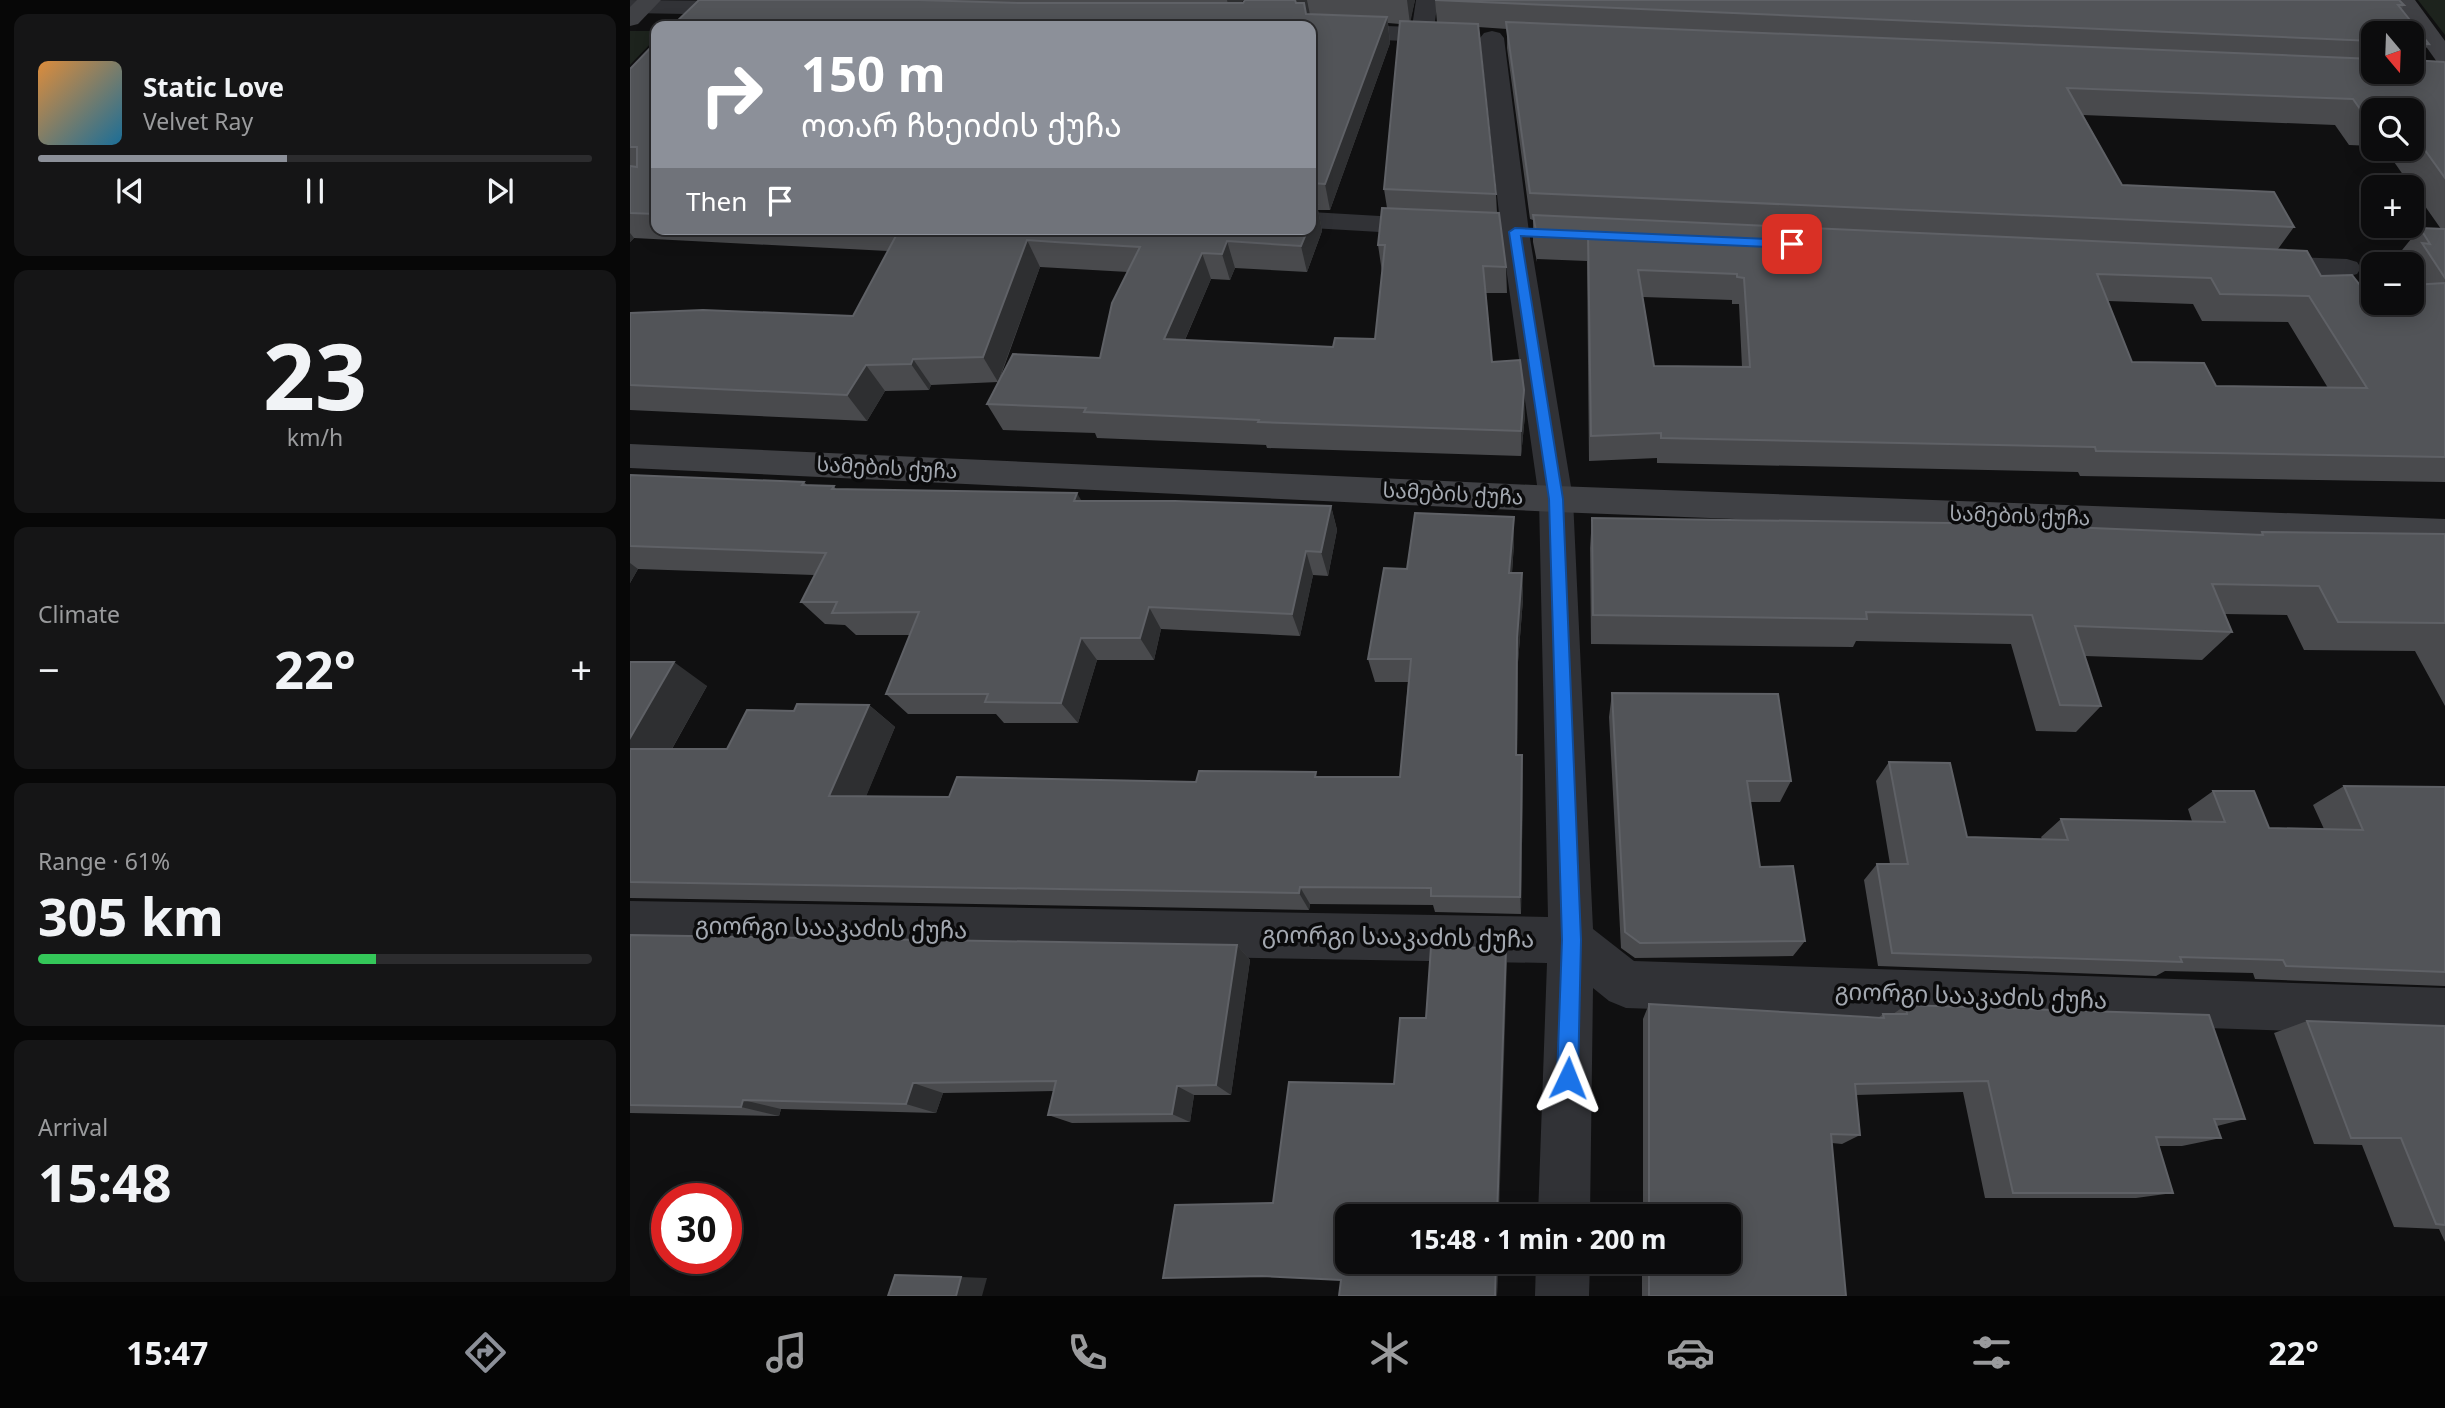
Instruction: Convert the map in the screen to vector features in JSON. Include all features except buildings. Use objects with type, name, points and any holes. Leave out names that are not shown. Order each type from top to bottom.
[{"type":"street","points":[[1422,34],[1427,0]]},
{"type":"street","points":[[2404,0],[2445,57]]},
{"type":"street","points":[[638,8],[703,3],[769,9]]},
{"type":"street","points":[[686,21],[703,3]]},
{"type":"street","points":[[1316,30],[1506,39],[1501,231],[1556,499],[1572,940],[1564,1204]]},
{"type":"street","points":[[1316,220],[1501,231]]},
{"type":"street","points":[[2236,264],[2347,268]]},
{"type":"street","name":"სამების ქუჩა","points":[[630,456],[1556,499],[2445,533]]},
{"type":"street","name":"გიორგი სააკაძის ქუჩა","points":[[630,924],[1572,940],[1626,984],[2445,1012]]},
{"type":"street","points":[[1562,1296],[1563,1274]]},
{"type":"shaded area","points":[[2418,0],[2445,0],[2445,35]]},
{"type":"shaded area","points":[[630,31],[651,31],[651,43],[630,65]]},
{"type":"route","points":[[1568,1078],[1572,940],[1556,499],[1515,232],[1792,244]]}]
